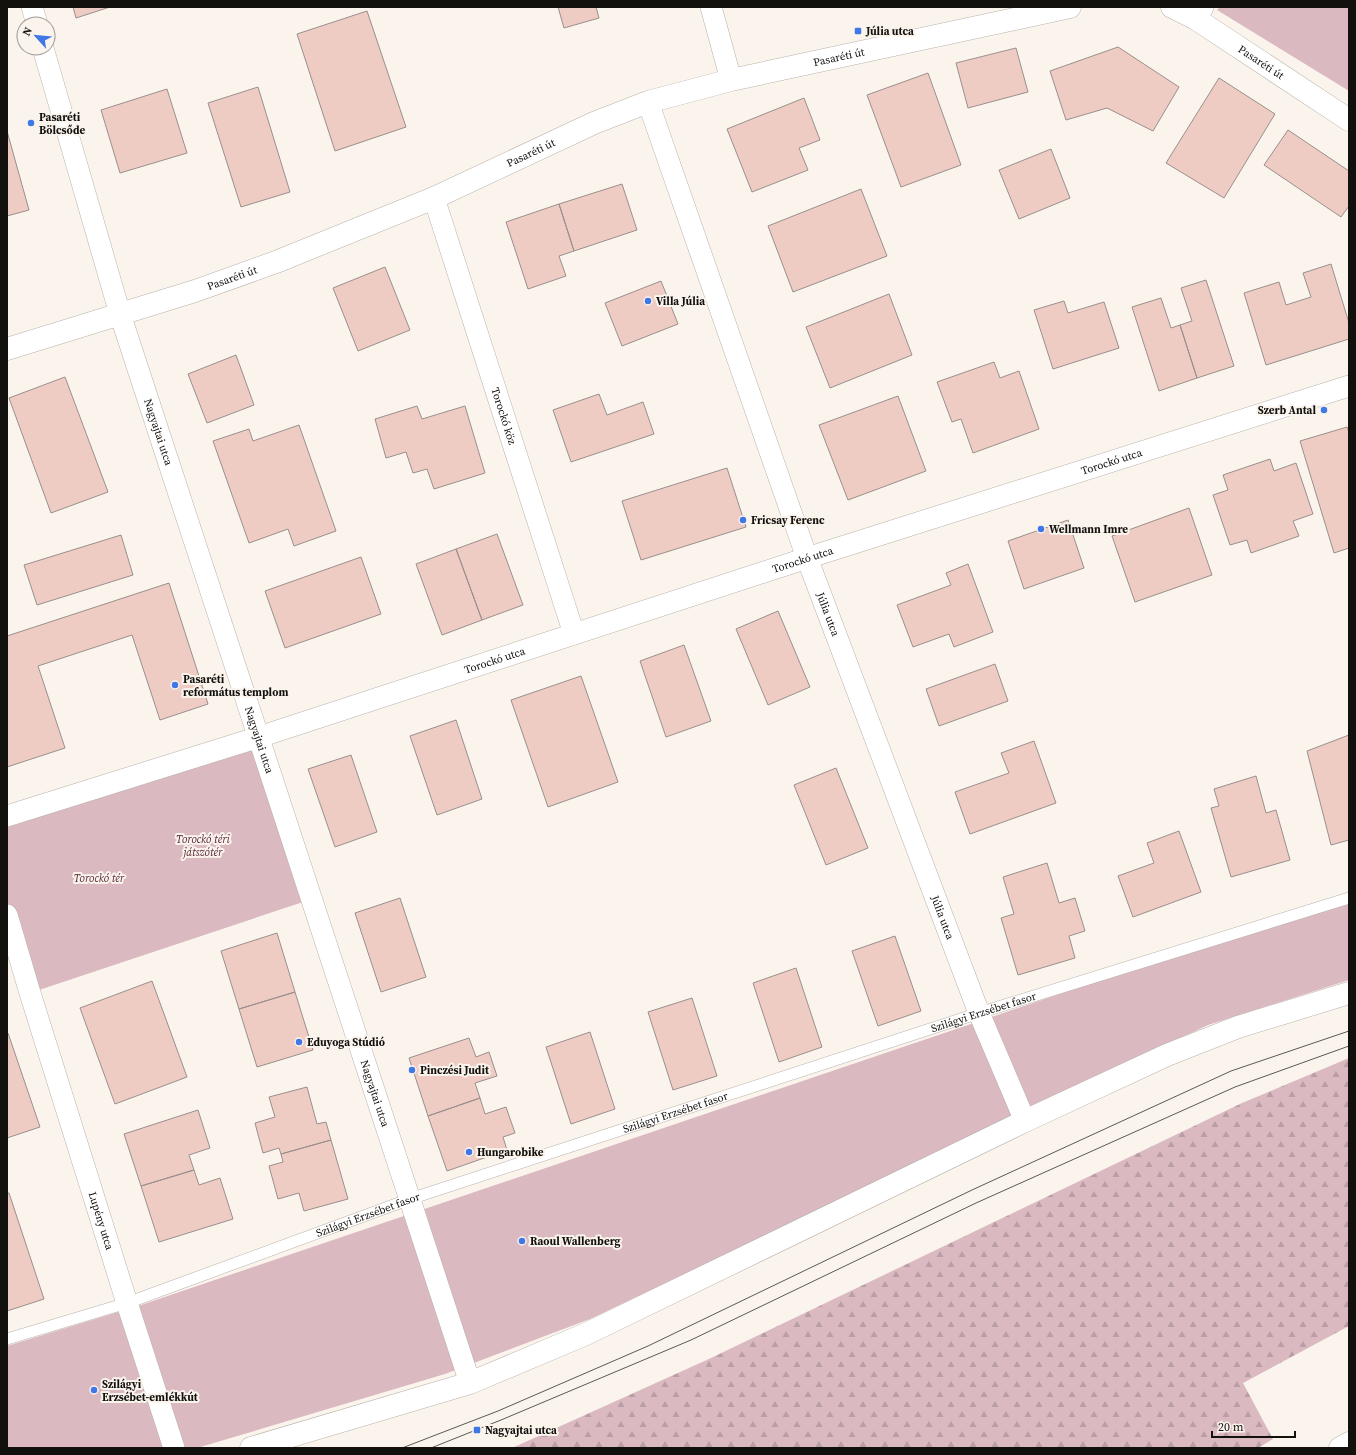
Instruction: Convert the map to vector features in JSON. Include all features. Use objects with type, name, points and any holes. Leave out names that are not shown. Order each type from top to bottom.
[{"type":"street","points":[[711,7],[731,80]]},
{"type":"street","name":"Pasaréti út","points":[[7,349],[194,291],[276,262],[434,198],[594,123],[648,102],[731,80],[1070,7]]},
{"type":"street","name":"Pasaréti út","points":[[1172,7],[1199,13],[1349,120]]},
{"type":"street","name":"Nagyajtai utca","points":[[46,56],[120,314],[470,1383]]},
{"type":"street","name":"Júlia utca","points":[[648,102],[807,558],[979,1013],[1025,1121]]},
{"type":"street","name":"Torockó köz","points":[[434,198],[574,634]]},
{"type":"street","name":"Torockó utca","points":[[258,737],[807,558],[1349,386]]},
{"type":"street","points":[[7,816],[258,737]]},
{"type":"street","name":"Lupény utca","points":[[7,915],[127,1303],[174,1448]]},
{"type":"street","points":[[251,1448],[470,1383],[586,1334],[1025,1121],[1167,1055],[1238,1027],[1349,993]]},
{"type":"street","points":[[1340,1448],[1349,1443]]},
{"type":"lane","name":"Szilágyi Erzsébet fasor","points":[[7,1339],[127,1303],[410,1199],[979,1013],[1349,898]]},
{"type":"green space","points":[[1220,7],[1349,7],[1349,91],[1217,10]]},
{"type":"green space","name":"Torockó tér","points":[[259,737],[312,899],[30,993],[7,915],[7,816]]},
{"type":"green space","points":[[1349,896],[1349,980],[1208,1025],[590,1319],[445,1374],[197,1448],[7,1448],[7,1346],[138,1306]]},
{"type":"green space","points":[[1349,1058],[1349,1326],[1243,1383],[1273,1439],[1258,1448],[512,1448],[711,1358],[1242,1103]]},
{"type":"building","points":[[73,7],[110,7],[76,18]]},
{"type":"building","points":[[558,7],[596,7],[599,18],[564,28]]},
{"type":"building","points":[[367,11],[406,127],[335,151],[297,34]]},
{"type":"building","points":[[1118,47],[1179,87],[1153,131],[1107,108],[1066,120],[1050,71]]},
{"type":"building","points":[[1016,48],[1028,92],[968,108],[956,63]]},
{"type":"building","points":[[928,73],[961,165],[901,187],[867,95]]},
{"type":"building","points":[[1219,78],[1275,114],[1224,198],[1166,163]]},
{"type":"building","points":[[258,87],[290,192],[241,207],[208,103]]},
{"type":"building","points":[[167,89],[187,153],[120,173],[101,110]]},
{"type":"building","points":[[804,98],[820,140],[799,148],[808,170],[752,192],[727,129]]},
{"type":"building","points":[[1288,130],[1349,171],[1349,206],[1341,217],[1264,165]]},
{"type":"building","points":[[7,131],[29,210],[7,216]]},
{"type":"building","points":[[1051,149],[1070,198],[1019,219],[999,170]]},
{"type":"building","points":[[622,184],[637,230],[574,251],[559,204]]},
{"type":"building","points":[[861,189],[887,256],[793,292],[768,226]]},
{"type":"building","points":[[559,204],[574,251],[559,256],[566,276],[528,289],[506,222]]},
{"type":"building","points":[[1331,264],[1349,323],[1349,339],[1266,365],[1244,293],[1279,282],[1286,305],[1311,297],[1303,273]]},
{"type":"building","points":[[385,267],[410,330],[358,351],[333,288]]},
{"type":"building","points":[[1206,280],[1234,366],[1197,378],[1180,325],[1192,321],[1181,288]]},
{"type":"building","points":[[661,281],[678,324],[622,346],[605,303]]},
{"type":"building","points":[[889,294],[912,355],[830,388],[806,327]]},
{"type":"building","points":[[1161,298],[1171,328],[1180,325],[1197,378],[1159,391],[1132,307]]},
{"type":"building","points":[[1064,301],[1068,313],[1104,302],[1119,348],[1053,369],[1034,310]]},
{"type":"building","points":[[236,355],[254,405],[207,423],[188,374]]},
{"type":"building","points":[[994,362],[1000,378],[1019,371],[1039,429],[973,453],[961,419],[952,422],[937,382]]},
{"type":"building","points":[[65,377],[108,492],[51,513],[9,398]]},
{"type":"building","points":[[599,394],[607,415],[643,402],[654,434],[571,462],[553,410]]},
{"type":"building","points":[[898,396],[926,471],[848,500],[819,425]]},
{"type":"building","points":[[417,406],[422,419],[465,406],[485,473],[434,489],[427,469],[413,473],[406,452],[386,458],[375,419]]},
{"type":"building","points":[[299,425],[336,531],[294,546],[288,529],[249,543],[213,441],[249,429],[253,441]]},
{"type":"building","points":[[1347,427],[1349,432],[1349,548],[1334,553],[1300,441]]},
{"type":"building","points":[[1270,459],[1274,471],[1296,463],[1313,514],[1293,521],[1299,536],[1251,553],[1247,540],[1230,545],[1213,495],[1228,490],[1223,475]]},
{"type":"building","points":[[727,468],[746,527],[641,560],[622,501]]},
{"type":"building","points":[[1189,508],[1212,575],[1135,602],[1112,536]]},
{"type":"building","points":[[1068,520],[1084,568],[1024,589],[1008,541]]},
{"type":"building","points":[[497,534],[523,605],[482,620],[456,549]]},
{"type":"building","points":[[121,535],[133,575],[37,605],[24,565]]},
{"type":"building","points":[[456,549],[482,620],[442,635],[416,564]]},
{"type":"building","points":[[361,557],[381,614],[285,648],[265,591]]},
{"type":"building","points":[[968,564],[993,632],[954,647],[949,634],[913,647],[897,605],[951,585],[946,573]]},
{"type":"building","name":"Pasaréti református templom","points":[[169,583],[208,704],[160,720],[132,635],[38,666],[65,748],[7,767],[7,636]]},
{"type":"building","points":[[778,611],[810,687],[768,705],[736,629]]},
{"type":"building","points":[[684,645],[711,721],[666,737],[640,661]]},
{"type":"building","points":[[995,664],[1008,701],[939,726],[926,689]]},
{"type":"building","points":[[581,676],[618,782],[548,807],[511,700]]},
{"type":"building","points":[[456,720],[482,799],[437,815],[410,736]]},
{"type":"building","points":[[1349,735],[1349,840],[1331,845],[1307,751]]},
{"type":"building","points":[[1034,741],[1056,803],[970,834],[955,792],[1009,773],[1001,753]]},
{"type":"building","points":[[351,755],[377,832],[335,847],[308,769]]},
{"type":"building","points":[[836,768],[868,848],[826,865],[794,785]]},
{"type":"building","points":[[1256,776],[1266,813],[1276,810],[1290,860],[1231,877],[1211,808],[1219,806],[1214,789]]},
{"type":"building","points":[[1179,831],[1201,892],[1133,917],[1118,876],[1154,863],[1147,843]]},
{"type":"building","points":[[1047,863],[1059,903],[1075,898],[1085,931],[1069,936],[1075,958],[1018,975],[1001,918],[1014,914],[1003,877]]},
{"type":"building","points":[[400,898],[426,977],[381,992],[355,913]]},
{"type":"building","points":[[277,933],[295,992],[239,1009],[221,951]]},
{"type":"building","points":[[895,936],[921,1011],[878,1026],[852,951]]},
{"type":"building","points":[[796,968],[822,1047],[779,1062],[753,983]]},
{"type":"building","points":[[152,981],[187,1077],[115,1104],[80,1008]]},
{"type":"building","points":[[295,992],[313,1050],[257,1067],[239,1009]]},
{"type":"building","points":[[692,998],[717,1076],[673,1090],[648,1012]]},
{"type":"building","points":[[590,1032],[615,1109],[571,1124],[546,1047]]},
{"type":"building","points":[[8,1033],[40,1127],[7,1138],[7,1034]]},
{"type":"building","points":[[469,1038],[476,1057],[489,1052],[497,1076],[475,1083],[480,1098],[428,1116],[409,1058]]},
{"type":"building","points":[[307,1087],[317,1124],[326,1122],[331,1140],[281,1154],[279,1148],[263,1153],[255,1123],[275,1117],[269,1097]]},
{"type":"building","points":[[480,1098],[485,1114],[506,1107],[515,1133],[503,1137],[507,1150],[447,1171],[428,1116]]},
{"type":"building","points":[[198,1110],[210,1148],[189,1155],[194,1170],[141,1186],[124,1134]]},
{"type":"building","points":[[331,1140],[348,1199],[304,1211],[299,1193],[278,1199],[269,1166],[283,1162],[281,1154]]},
{"type":"building","points":[[194,1170],[199,1185],[220,1178],[233,1219],[159,1242],[141,1186]]},
{"type":"building","points":[[7,1193],[9,1193],[44,1299],[7,1311]]},
{"type":"tram line","points":[[402,1448],[498,1411],[648,1346],[972,1190],[1231,1071],[1349,1031]]},
{"type":"tram line","points":[[431,1448],[691,1340],[976,1203],[1235,1087],[1349,1046]]},
{"type":"place","name":"Júlia utca","points":[[858,31]]},
{"type":"place","name":"Pasaréti Bölcsőde","points":[[31,123]]},
{"type":"place","name":"Villa Júlia","points":[[648,301]]},
{"type":"place","name":"Szerb Antal","points":[[1324,410]]},
{"type":"place","name":"Fricsay Ferenc","points":[[743,520]]},
{"type":"place","name":"Wellmann Imre","points":[[1041,529]]},
{"type":"place","name":"Pasaréti református templom","points":[[175,685]]},
{"type":"place","name":"Eduyoga Stúdió","points":[[299,1042]]},
{"type":"place","name":"Pinczési Judit","points":[[412,1070]]},
{"type":"place","name":"Hungarobike","points":[[469,1152]]},
{"type":"place","name":"Raoul Wallenberg","points":[[522,1241]]},
{"type":"place","name":"Szilágyi Erzsébet-emlékkút","points":[[94,1390]]},
{"type":"place","name":"Nagyajtai utca","points":[[477,1430]]},
{"type":"park label","name":"Torockó téri játszótér","points":[[203,845]]}]
